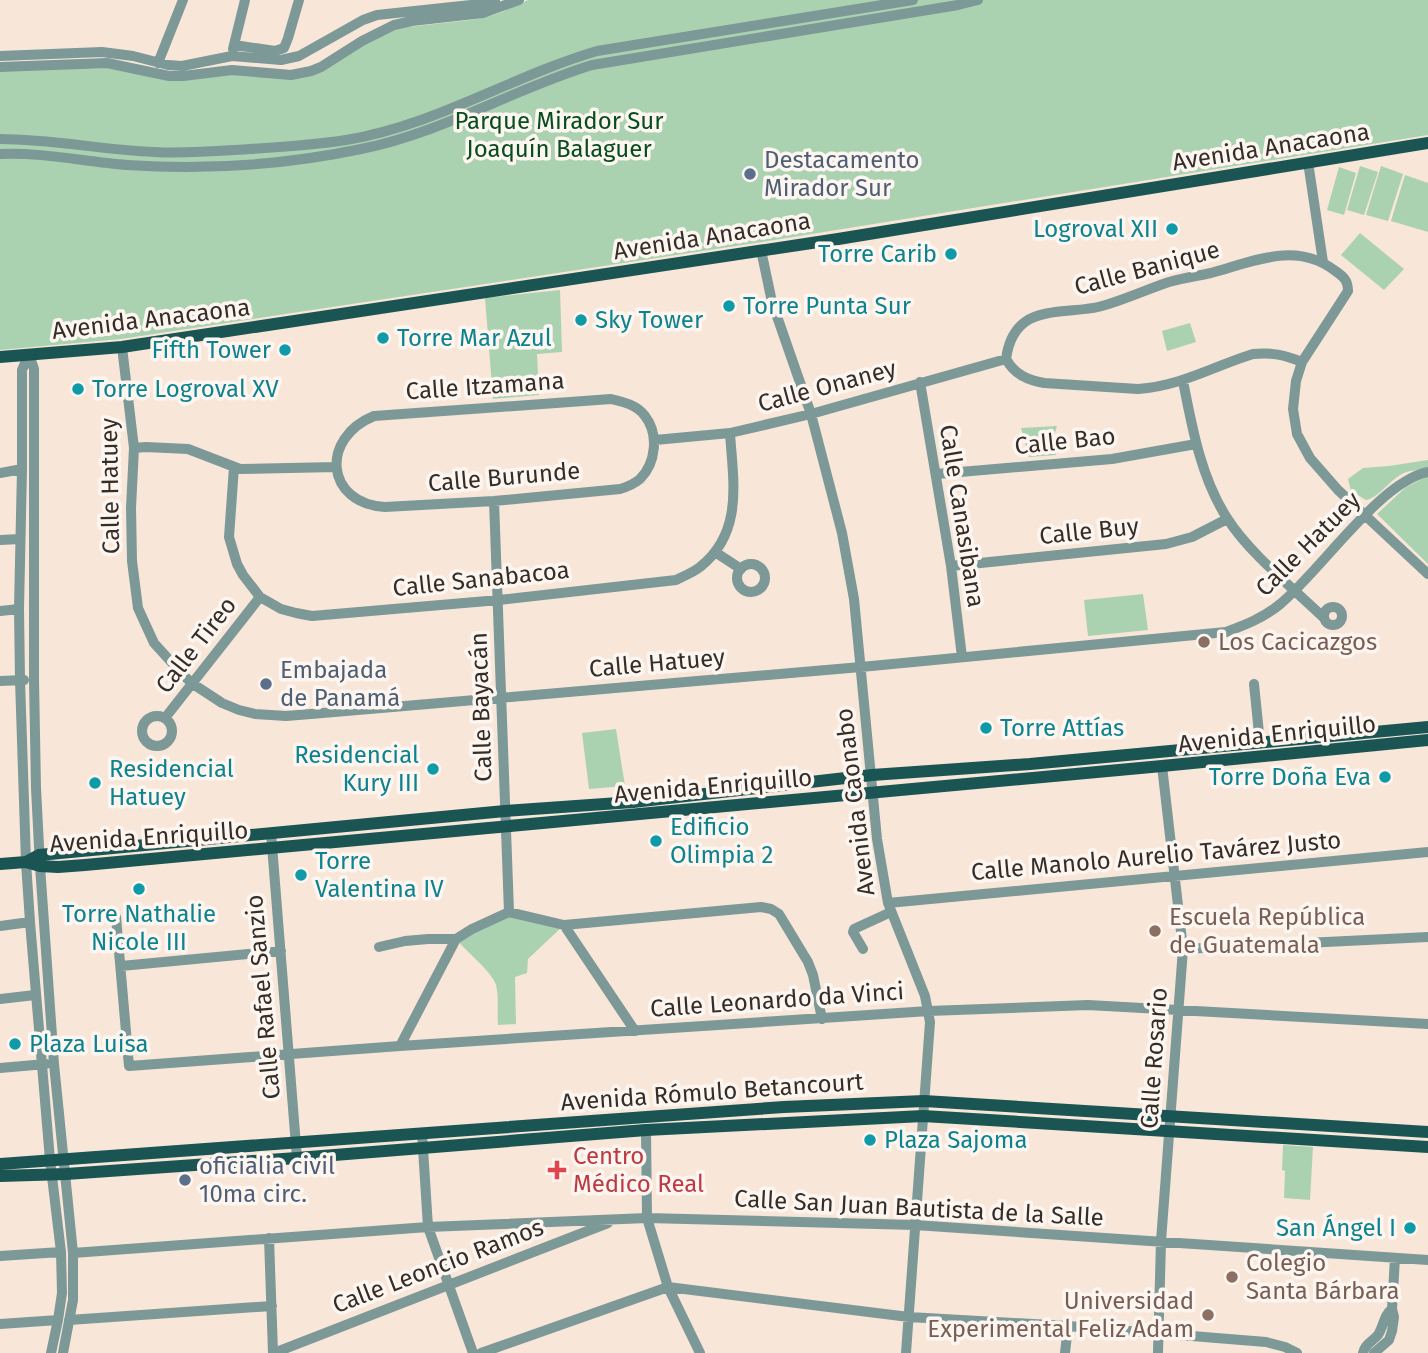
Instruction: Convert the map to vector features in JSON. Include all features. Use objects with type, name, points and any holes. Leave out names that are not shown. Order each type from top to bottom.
[{"type":"main road","name":"Avenida Anacaona","points":[[0,357],[122,348],[1428,144]]},
{"type":"main road","name":"Avenida Enriquillo","points":[[26,862],[271,833],[633,802],[872,775],[1030,764],[1428,727]]},
{"type":"main road","name":"Avenida Enriquillo","points":[[39,861],[85,865],[1428,740]]},
{"type":"main road","points":[[1030,764],[1032,778]]},
{"type":"main road","points":[[0,864],[26,862]]},
{"type":"main road","name":"Avenida Rómulo Betancourt","points":[[0,1164],[770,1108],[923,1101],[1428,1132]]},
{"type":"main road","name":"Avenida Rómulo Betancourt","points":[[0,1176],[297,1158],[646,1130],[923,1116],[1428,1147]]},
{"type":"street","points":[[158,63],[183,0]]},
{"type":"street","points":[[232,56],[245,0]]},
{"type":"street","points":[[234,45],[275,51],[284,48],[299,0]]},
{"type":"street","points":[[0,56],[102,52],[182,66],[232,56],[290,59],[377,15],[495,0]]},
{"type":"street","points":[[0,67],[99,63],[169,76],[232,70],[290,75],[321,67],[394,25],[483,13],[519,0]]},
{"type":"street","points":[[0,139],[35,139],[155,152],[258,148],[347,140],[441,113],[549,66],[597,51],[914,0]]},
{"type":"street","points":[[0,154],[43,154],[103,163],[162,167],[292,160],[352,151],[407,138],[447,124],[540,83],[592,65],[978,0]]},
{"type":"street","points":[[103,163],[105,148]]},
{"type":"street","points":[[1308,162],[1323,262],[1345,278],[1348,291],[1302,362],[1296,381],[1293,409],[1297,434],[1310,458],[1338,490],[1428,574]]},
{"type":"street","name":"Avenida Caonabo","points":[[761,250],[772,302],[811,414],[842,533],[854,599],[877,839],[889,907],[929,1012],[930,1037],[923,1101],[906,1353]]},
{"type":"street","name":"Calle Banique","points":[[1006,359],[1009,342],[1016,330],[1037,316],[1098,307],[1173,281],[1273,256],[1308,257],[1323,262]]},
{"type":"street","name":"Calle Hatuey","points":[[122,348],[134,448],[132,562],[138,608],[154,643],[169,662],[193,684],[222,703],[239,710],[269,716],[861,667],[1226,632],[1263,616],[1279,605],[1365,515],[1403,483],[1428,472]]},
{"type":"street","points":[[29,354],[22,370],[19,609],[26,862],[50,1160],[59,1174],[73,1253],[73,1300],[51,1353]]},
{"type":"street","points":[[29,354],[34,369],[34,680],[39,861],[64,1158],[59,1174],[63,1353]]},
{"type":"street","points":[[1006,359],[1018,375],[1032,381],[1138,389],[1183,381],[1253,354],[1279,354],[1302,362]]},
{"type":"street","name":"Calle Onaney","points":[[654,435],[730,433],[811,414],[1006,359]]},
{"type":"street","points":[[1183,381],[1196,443],[1216,498],[1227,519],[1249,546],[1324,618]]},
{"type":"street","name":"Calle Canasibana","points":[[920,383],[937,474],[962,657]]},
{"type":"street","points":[[114,389],[128,389]]},
{"type":"street","name":"Calle Itzamana","points":[[336,467],[342,443],[350,431],[360,422],[374,416],[611,398],[636,407],[646,417],[654,435]]},
{"type":"street","name":"Calle Sanabacoa","points":[[234,467],[229,537],[237,564],[260,597],[281,609],[312,616],[499,600],[676,580],[699,568],[715,552],[729,530],[734,500],[730,433]]},
{"type":"street","name":"Calle Burunde","points":[[336,467],[346,490],[357,500],[370,506],[494,501],[620,489],[641,478],[653,453],[654,435]]},
{"type":"street","name":"Calle Bao","points":[[937,474],[1112,459],[1196,443]]},
{"type":"street","points":[[134,448],[188,449],[234,467],[248,469],[336,467]]},
{"type":"street","points":[[0,473],[22,469]]},
{"type":"street","name":"Calle Bayacán","points":[[494,501],[509,912]]},
{"type":"street","name":"Calle Buy","points":[[951,566],[1166,544],[1192,537],[1227,519]]},
{"type":"street","points":[[0,540],[20,539]]},
{"type":"street","points":[[715,552],[741,569]]},
{"type":"street","name":"Calle Tireo","points":[[165,718],[260,597]]},
{"type":"street","points":[[0,611],[19,609]]},
{"type":"street","points":[[0,681],[34,680]]},
{"type":"street","points":[[1254,684],[1260,743]]},
{"type":"street","name":"Calle Rosario","points":[[1158,1353],[1161,1241],[1183,948],[1162,766]]},
{"type":"street","name":"Calle Rafael Sanzio","points":[[271,833],[297,1158]]},
{"type":"street","name":"Calle Manolo Aurelio Tavárez Justo","points":[[863,949],[853,932],[854,929],[889,907],[1428,852]]},
{"type":"street","points":[[400,1045],[456,939],[509,912],[565,925],[761,907],[771,909],[779,915],[808,962],[822,1018]]},
{"type":"street","points":[[116,917],[121,966],[281,951]]},
{"type":"street","points":[[0,926],[30,922]]},
{"type":"street","points":[[565,925],[635,1031]]},
{"type":"street","points":[[1183,948],[1428,937]]},
{"type":"street","points":[[379,947],[405,941],[456,939]]},
{"type":"street","name":"Calle Leonardo da Vinci","points":[[121,966],[129,1066],[400,1045],[822,1018],[1088,1005],[1428,1024]]},
{"type":"street","points":[[0,999],[35,995]]},
{"type":"street","points":[[0,1068],[54,1064]]},
{"type":"street","points":[[1008,1122],[1010,1107]]},
{"type":"street","points":[[770,1108],[772,1123]]},
{"type":"street","points":[[646,1130],[647,1218],[668,1287],[700,1353]]},
{"type":"street","points":[[422,1133],[428,1227],[473,1353]]},
{"type":"street","name":"Calle San Juan Bautista de la Salle","points":[[73,1253],[428,1227],[647,1218],[915,1225],[1428,1260]]},
{"type":"street","name":"Calle Leoncio Ramos","points":[[274,1353],[618,1219]]},
{"type":"street","points":[[270,1238],[274,1353]]},
{"type":"street","points":[[0,1256],[61,1252]]},
{"type":"street","points":[[1374,1353],[1389,1340],[1392,1331],[1395,1258]]},
{"type":"street","points":[[481,1353],[668,1287],[909,1317],[1068,1326],[1266,1342],[1297,1353]]},
{"type":"street","points":[[0,1324],[272,1306]]},
{"type":"street","points":[[1363,1353],[1364,1347],[1378,1334],[1385,1314],[1392,1309]]},
{"type":"street","points":[[1065,1353],[1068,1326]]},
{"type":"green space","name":"Parque Mirador Sur Joaquín Balaguer","points":[[528,0],[1428,0],[1428,135],[762,242],[121,339],[0,350],[0,70],[104,64],[168,81],[221,74],[294,78],[399,28],[487,17]]},
{"type":"green space","points":[[1360,166],[1378,172],[1364,215],[1347,210]]},
{"type":"green space","points":[[1381,166],[1403,174],[1388,221],[1366,215]]},
{"type":"green space","points":[[1339,167],[1356,173],[1344,215],[1327,210]]},
{"type":"green space","points":[[1405,175],[1428,183],[1428,232],[1391,221]]},
{"type":"green space","points":[[1360,233],[1404,269],[1384,290],[1341,255]]},
{"type":"green space","points":[[560,290],[562,352],[537,354],[539,395],[493,399],[485,298]]},
{"type":"green space","points":[[1190,323],[1196,342],[1167,351],[1162,331]]},
{"type":"green space","points":[[1057,426],[1054,436],[1056,455],[1029,457],[1021,428]]},
{"type":"green space","points":[[1428,460],[1428,468],[1404,473],[1371,499],[1366,500],[1351,491],[1348,479],[1363,468]]},
{"type":"green space","points":[[1428,476],[1428,564],[1377,514],[1406,487]]},
{"type":"green space","points":[[1143,594],[1148,630],[1088,636],[1084,600]]},
{"type":"green space","points":[[616,729],[625,786],[589,789],[582,733]]},
{"type":"green space","points":[[509,912],[564,925],[528,959],[527,973],[515,977],[516,1024],[498,1025],[494,980],[456,939]]},
{"type":"green space","points":[[1283,1145],[1313,1147],[1310,1200],[1284,1198]]},
{"type":"place","name":"Destacamento Mirador Sur","points":[[750,174]]},
{"type":"place","name":"Logroval XII","points":[[1172,229]]},
{"type":"place","name":"Torre Carib","points":[[951,254]]},
{"type":"place","name":"Torre Punta Sur","points":[[729,306]]},
{"type":"place","name":"Sky Tower","points":[[581,320]]},
{"type":"place","name":"Torre Mar Azul","points":[[383,338]]},
{"type":"place","name":"Fifth Tower","points":[[285,350]]},
{"type":"place","name":"Torre Logroval XV","points":[[78,389]]},
{"type":"place","name":"Los Cacicazgos","points":[[1204,642]]},
{"type":"place","name":"Embajada de Panamá","points":[[266,684]]},
{"type":"place","name":"Torre Attías","points":[[986,728]]},
{"type":"place","name":"Residencial Kury III","points":[[433,769]]},
{"type":"place","name":"Torre Doña Eva","points":[[1385,777]]},
{"type":"place","name":"Residencial Hatuey","points":[[95,783]]},
{"type":"place","name":"Edificio Olimpia 2","points":[[656,841]]},
{"type":"place","name":"Torre Valentina IV","points":[[301,875]]},
{"type":"place","name":"Torre Nathalie Nicole III","points":[[139,889]]},
{"type":"place","name":"Escuela República de Guatemala","points":[[1155,931]]},
{"type":"place","name":"Plaza Luisa","points":[[15,1044]]},
{"type":"place","name":"Plaza Sajoma","points":[[870,1140]]},
{"type":"place","name":"Centro Médico Real","points":[[557,1170]]},
{"type":"place","name":"oficialia civil 10ma circ.","points":[[185,1180]]},
{"type":"place","name":"San Ángel I","points":[[1410,1228]]},
{"type":"place","name":"Colegio Santa Bárbara","points":[[1232,1277]]},
{"type":"place","name":"Universidad Experimental Feliz Adam","points":[[1208,1315]]}]
